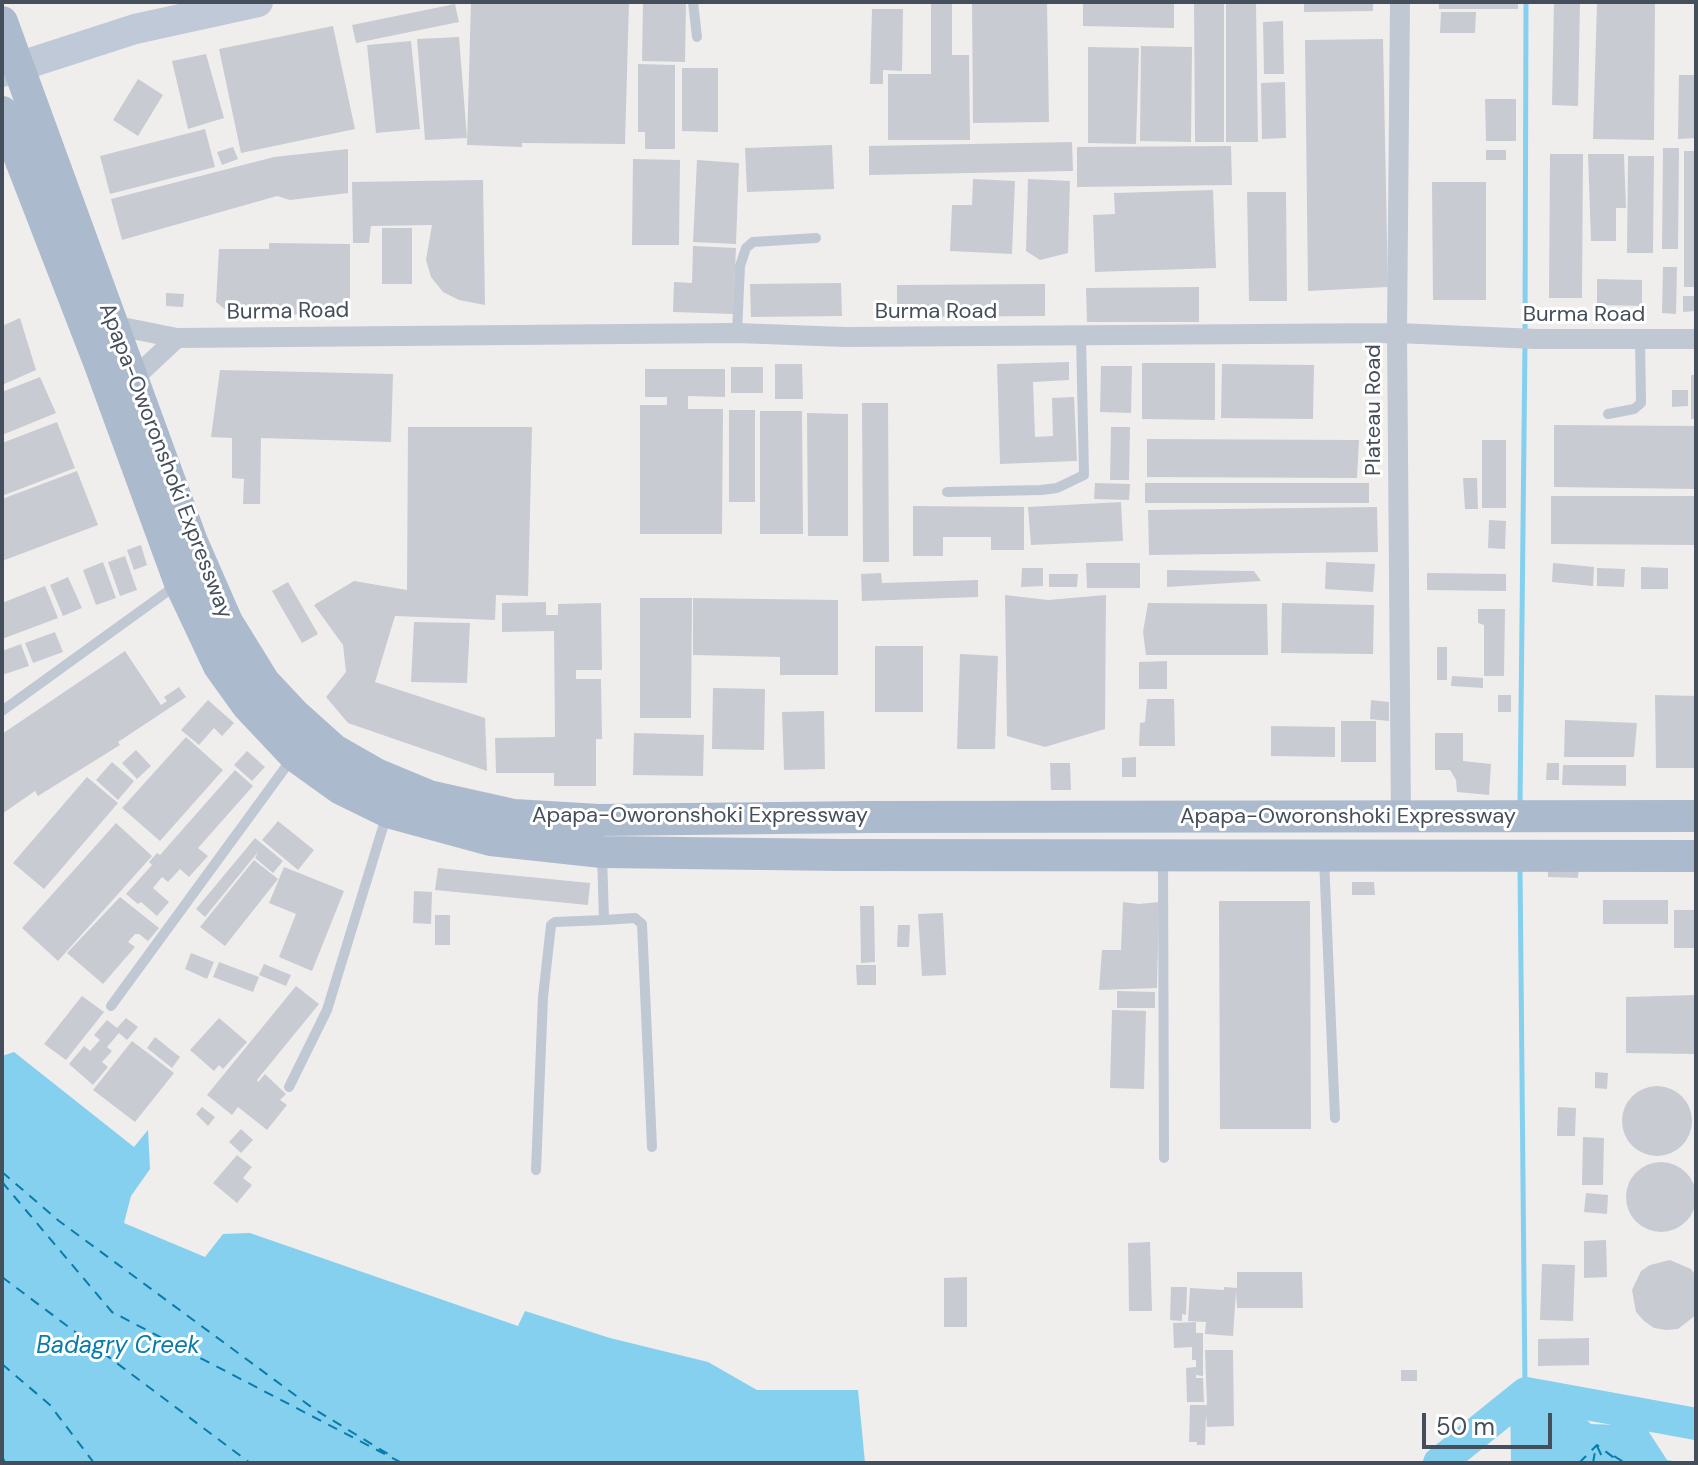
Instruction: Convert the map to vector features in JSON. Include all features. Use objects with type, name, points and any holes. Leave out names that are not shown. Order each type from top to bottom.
[{"type":"main road","points":[[7,51],[171,2]]},
{"type":"main road","points":[[7,51],[135,29],[258,2]]},
{"type":"main road","name":"Apapa-Oworonshoki Expressway","points":[[7,51],[192,542],[227,622],[264,682],[295,715],[334,750],[376,774],[429,796],[514,815],[599,820],[1696,816]]},
{"type":"main road","name":"Apapa-Oworonshoki Expressway","points":[[2,112],[180,583],[219,666],[247,705],[295,756],[341,789],[388,812],[491,840],[602,852],[1696,856]]},
{"type":"street","name":"Plateau Road","points":[[1400,2],[1397,333],[1401,818]]},
{"type":"street","name":"Burma Road","points":[[112,325],[177,338],[737,333],[845,337],[1397,333],[1536,339],[1696,339]]},
{"type":"street","points":[[132,380],[177,338]]},
{"type":"lane","points":[[693,2],[697,37]]},
{"type":"lane","points":[[737,333],[740,266],[746,248],[753,242],[816,238]]},
{"type":"lane","points":[[947,492],[1041,490],[1057,488],[1084,475],[1081,335]]},
{"type":"lane","points":[[1608,414],[1634,409],[1641,403],[1640,339]]},
{"type":"lane","points":[[2,711],[180,583]]},
{"type":"lane","points":[[111,1006],[295,756]]},
{"type":"lane","points":[[289,1087],[327,1010],[388,812]]},
{"type":"lane","points":[[602,852],[604,920]]},
{"type":"lane","points":[[1163,856],[1164,1158]]},
{"type":"lane","points":[[1324,856],[1335,1118]]},
{"type":"lane","points":[[536,1170],[543,997],[550,929],[555,922],[635,918],[642,924],[652,1147]]},
{"type":"water","name":"Badagry Creek","points":[[14,1052],[134,1147],[148,1130],[150,1169],[131,1196],[124,1223],[205,1257],[223,1234],[250,1233],[518,1326],[525,1311],[610,1338],[708,1362],[757,1390],[858,1390],[865,1463],[2,1463],[2,1056]]},
{"type":"water","points":[[1524,1385],[1553,1388],[1591,1424],[1645,1426],[1667,1460],[1687,1463],[1511,1463],[1510,1390]]},
{"type":"building","points":[[471,2],[629,2],[625,144],[467,145]]},
{"type":"building","points":[[643,2],[686,2],[685,62],[642,61]]},
{"type":"building","points":[[931,2],[952,2],[952,55],[969,55],[970,140],[888,140],[888,74],[931,74]]},
{"type":"building","points":[[972,2],[1047,2],[1049,122],[973,123]]},
{"type":"building","points":[[1083,2],[1174,2],[1174,28],[1083,26]]},
{"type":"building","points":[[1194,2],[1224,2],[1224,142],[1195,142]]},
{"type":"building","points":[[1226,2],[1256,2],[1258,142],[1226,142]]},
{"type":"building","points":[[1304,2],[1373,2],[1373,11],[1304,12]]},
{"type":"building","points":[[1439,2],[1518,2],[1518,9],[1439,9]]},
{"type":"building","points":[[1554,2],[1580,2],[1578,106],[1552,105]]},
{"type":"building","points":[[1597,2],[1655,2],[1654,140],[1593,139]]},
{"type":"building","points":[[455,4],[459,22],[356,43],[352,25]]},
{"type":"building","points":[[872,9],[903,9],[902,71],[883,70],[883,84],[870,84]]},
{"type":"building","points":[[1441,12],[1476,12],[1475,33],[1440,33]]},
{"type":"building","points":[[1283,21],[1284,74],[1264,74],[1263,22]]},
{"type":"building","points":[[333,26],[355,129],[241,153],[219,49]]},
{"type":"building","points":[[459,37],[467,138],[425,140],[417,39]]},
{"type":"building","points":[[1383,39],[1388,287],[1308,291],[1305,40]]},
{"type":"building","points":[[411,41],[420,129],[376,133],[367,45]]},
{"type":"building","points":[[1141,46],[1192,47],[1191,142],[1140,141]]},
{"type":"building","points":[[1088,47],[1139,48],[1136,144],[1088,143]]},
{"type":"building","points":[[206,54],[224,118],[188,129],[172,61]]},
{"type":"building","points":[[638,64],[675,65],[675,149],[645,149],[645,132],[638,132]]},
{"type":"building","points":[[682,68],[718,68],[718,132],[682,131]]},
{"type":"building","points":[[1679,75],[1696,75],[1696,138],[1678,139]]},
{"type":"building","points":[[138,79],[163,95],[138,136],[113,120]]},
{"type":"building","points":[[1285,82],[1286,138],[1262,139],[1261,83]]},
{"type":"building","points":[[1485,99],[1516,99],[1516,141],[1486,141]]},
{"type":"building","points":[[205,129],[215,167],[110,194],[100,156]]},
{"type":"building","points":[[1072,142],[1073,171],[869,175],[869,146]]},
{"type":"building","points":[[832,145],[834,189],[747,192],[745,148]]},
{"type":"building","points":[[1231,146],[1232,185],[1077,187],[1077,147]]},
{"type":"building","points":[[233,147],[238,159],[222,165],[217,152]]},
{"type":"building","points":[[1663,148],[1679,148],[1678,249],[1662,249]]},
{"type":"building","points":[[348,149],[348,193],[290,200],[277,196],[122,240],[111,199],[274,157]]},
{"type":"building","points":[[1486,150],[1506,150],[1506,160],[1486,160]]},
{"type":"building","points":[[1684,151],[1696,151],[1696,287],[1684,287]]},
{"type":"building","points":[[1550,154],[1583,154],[1582,298],[1549,298]]},
{"type":"building","points":[[1588,154],[1624,154],[1626,208],[1616,208],[1616,241],[1591,241]]},
{"type":"building","points":[[1628,156],[1654,156],[1653,253],[1627,253]]},
{"type":"building","points":[[633,159],[680,160],[679,245],[632,245]]},
{"type":"building","points":[[697,160],[739,163],[736,244],[693,242]]},
{"type":"building","points":[[973,179],[1015,181],[1012,254],[950,251],[952,205],[972,205]]},
{"type":"building","points":[[1028,179],[1070,181],[1068,253],[1040,260],[1026,251]]},
{"type":"building","points":[[483,180],[485,305],[459,300],[443,292],[431,277],[426,260],[432,225],[371,226],[369,243],[353,243],[352,182]]},
{"type":"building","points":[[1432,182],[1486,182],[1486,300],[1433,300]]},
{"type":"building","points":[[1213,190],[1216,268],[1095,272],[1093,215],[1115,214],[1114,193]]},
{"type":"building","points":[[1247,192],[1286,192],[1287,301],[1249,301]]},
{"type":"building","points":[[382,228],[412,228],[412,284],[382,284]]},
{"type":"building","points":[[269,243],[350,244],[350,314],[232,315],[216,302],[219,249],[269,249]]},
{"type":"building","points":[[693,246],[736,248],[733,314],[673,312],[674,282],[692,283]]},
{"type":"building","points":[[1663,267],[1677,267],[1676,314],[1662,313]]},
{"type":"building","points":[[1597,279],[1642,280],[1642,306],[1597,305]]},
{"type":"building","points":[[841,283],[842,316],[751,317],[750,284]]},
{"type":"building","points":[[1045,284],[1045,316],[897,317],[897,285]]},
{"type":"building","points":[[1199,287],[1199,322],[1087,322],[1086,288]]},
{"type":"building","points":[[166,293],[184,294],[183,307],[166,306]]},
{"type":"building","points":[[1683,296],[1696,296],[1696,311],[1683,312]]},
{"type":"building","points":[[20,318],[36,370],[2,385],[2,326]]},
{"type":"building","points":[[1069,362],[1069,380],[1033,382],[1035,437],[1053,436],[1052,398],[1074,397],[1077,461],[1000,464],[997,364]]},
{"type":"building","points":[[1142,363],[1215,363],[1215,420],[1142,419]]},
{"type":"building","points":[[775,364],[802,364],[803,399],[775,399]]},
{"type":"building","points":[[1222,364],[1314,365],[1313,419],[1221,418]]},
{"type":"building","points":[[1101,366],[1132,366],[1131,413],[1100,412]]},
{"type":"building","points":[[731,367],[763,367],[763,393],[731,393]]},
{"type":"building","points":[[645,369],[725,369],[725,397],[688,396],[688,409],[723,409],[722,534],[640,534],[640,405],[667,405],[667,397],[645,397]]},
{"type":"building","points":[[220,370],[393,374],[391,442],[261,438],[260,504],[243,504],[244,479],[232,478],[232,438],[211,437]]},
{"type":"building","points":[[1691,375],[1696,375],[1696,419],[1691,419]]},
{"type":"building","points":[[40,377],[56,413],[2,435],[2,392]]},
{"type":"building","points":[[1672,390],[1688,390],[1688,406],[1672,407]]},
{"type":"building","points":[[862,403],[888,403],[889,562],[863,562]]},
{"type":"building","points":[[729,410],[755,410],[755,502],[729,502]]},
{"type":"building","points":[[760,411],[802,411],[803,534],[760,534]]},
{"type":"building","points":[[807,413],[848,414],[848,536],[808,536]]},
{"type":"building","points":[[57,422],[75,468],[2,496],[2,443]]},
{"type":"building","points":[[1554,425],[1696,426],[1696,489],[1554,487]]},
{"type":"building","points":[[408,427],[532,427],[528,596],[496,595],[495,620],[395,616],[375,682],[485,718],[487,771],[348,723],[326,697],[346,672],[343,645],[314,605],[354,581],[407,590]]},
{"type":"building","points":[[1111,427],[1130,427],[1129,480],[1110,480]]},
{"type":"building","points":[[1147,439],[1359,440],[1357,478],[1147,477]]},
{"type":"building","points":[[1482,440],[1506,440],[1506,508],[1482,508]]},
{"type":"building","points":[[77,471],[98,525],[2,561],[2,499]]},
{"type":"building","points":[[1463,478],[1477,478],[1478,509],[1465,509]]},
{"type":"building","points":[[1095,483],[1130,484],[1129,500],[1094,499]]},
{"type":"building","points":[[1145,483],[1369,483],[1369,503],[1145,503]]},
{"type":"building","points":[[1551,496],[1696,496],[1696,545],[1551,544]]},
{"type":"building","points":[[1121,502],[1123,541],[1031,545],[1028,507]]},
{"type":"building","points":[[913,506],[1024,507],[1024,550],[991,550],[991,537],[943,537],[943,556],[913,556]]},
{"type":"building","points":[[1377,507],[1378,552],[1149,555],[1148,510]]},
{"type":"building","points":[[1489,520],[1506,521],[1505,549],[1488,548]]},
{"type":"building","points":[[141,545],[147,565],[134,570],[127,550]]},
{"type":"building","points":[[125,556],[137,590],[120,596],[108,562]]},
{"type":"building","points":[[103,562],[116,598],[96,605],[83,570]]},
{"type":"building","points":[[1326,562],[1375,564],[1373,592],[1325,589]]},
{"type":"building","points":[[1086,563],[1140,563],[1140,588],[1087,588]]},
{"type":"building","points":[[1553,563],[1594,567],[1593,586],[1552,582]]},
{"type":"building","points":[[1641,567],[1668,568],[1668,589],[1641,589]]},
{"type":"building","points":[[1022,568],[1043,568],[1043,586],[1021,587]]},
{"type":"building","points":[[1597,568],[1625,569],[1624,587],[1597,586]]},
{"type":"building","points":[[1167,570],[1254,571],[1261,581],[1167,587]]},
{"type":"building","points":[[881,573],[882,583],[978,580],[978,597],[862,601],[861,574]]},
{"type":"building","points":[[1427,573],[1506,574],[1506,591],[1427,590]]},
{"type":"building","points":[[1049,574],[1078,574],[1077,587],[1049,587]]},
{"type":"building","points":[[68,577],[82,608],[63,616],[50,585]]},
{"type":"building","points":[[288,582],[318,634],[302,643],[272,591]]},
{"type":"building","points":[[45,586],[58,618],[2,639],[2,603]]},
{"type":"building","points":[[1005,595],[1048,600],[1106,595],[1105,729],[1045,747],[1007,736]]},
{"type":"building","points":[[640,598],[692,598],[691,718],[640,718]]},
{"type":"building","points":[[693,598],[838,600],[838,675],[780,675],[780,657],[693,655]]},
{"type":"building","points":[[546,602],[546,615],[558,615],[558,604],[601,603],[602,670],[576,670],[576,679],[601,679],[602,739],[596,739],[596,786],[554,786],[554,773],[496,773],[495,738],[555,737],[554,631],[502,632],[502,603]]},
{"type":"building","points":[[1148,603],[1267,604],[1268,655],[1146,655],[1143,632]]},
{"type":"building","points":[[1282,603],[1374,605],[1373,654],[1281,653]]},
{"type":"building","points":[[1478,609],[1505,609],[1504,676],[1484,676],[1484,625],[1478,623]]},
{"type":"building","points":[[414,622],[470,623],[467,683],[411,682]]},
{"type":"building","points":[[55,632],[63,652],[33,663],[25,643]]},
{"type":"building","points":[[21,644],[29,666],[2,675],[2,651]]},
{"type":"building","points":[[875,646],[923,646],[923,712],[875,712]]},
{"type":"building","points":[[1437,647],[1447,647],[1447,680],[1437,680]]},
{"type":"building","points":[[125,651],[161,705],[167,701],[164,697],[179,687],[186,697],[118,742],[120,745],[38,796],[35,791],[2,814],[2,734]]},
{"type":"building","points":[[960,654],[998,656],[995,749],[957,749]]},
{"type":"building","points":[[1167,661],[1167,689],[1139,689],[1139,662]]},
{"type":"building","points":[[1452,676],[1483,678],[1483,688],[1451,686]]},
{"type":"building","points":[[713,688],[765,689],[764,750],[712,749]]},
{"type":"building","points":[[1498,695],[1511,695],[1511,712],[1498,712]]},
{"type":"building","points":[[1655,695],[1696,696],[1696,768],[1656,768]]},
{"type":"building","points":[[1147,699],[1174,699],[1175,746],[1139,746],[1140,723],[1145,722]]},
{"type":"building","points":[[208,700],[234,723],[222,736],[214,728],[199,745],[181,730]]},
{"type":"building","points":[[1371,700],[1389,702],[1389,721],[1370,719]]},
{"type":"building","points":[[824,711],[825,769],[784,770],[782,712]]},
{"type":"building","points":[[1565,720],[1637,723],[1634,757],[1564,757]]},
{"type":"building","points":[[1341,721],[1376,721],[1376,762],[1341,762]]},
{"type":"building","points":[[1271,726],[1335,727],[1335,757],[1271,756]]},
{"type":"building","points":[[634,733],[704,735],[703,776],[633,775]]},
{"type":"building","points":[[1435,733],[1463,733],[1463,761],[1491,764],[1489,795],[1457,792],[1456,780],[1450,770],[1435,770]]},
{"type":"building","points":[[186,737],[223,770],[160,841],[122,808]]},
{"type":"building","points":[[136,750],[151,766],[137,779],[122,763]]},
{"type":"building","points":[[247,751],[265,767],[252,781],[234,765]]},
{"type":"building","points":[[1136,757],[1136,777],[1122,777],[1122,758]]},
{"type":"building","points":[[112,762],[134,781],[118,800],[96,780]]},
{"type":"building","points":[[1050,763],[1070,763],[1071,790],[1051,790]]},
{"type":"building","points":[[1547,763],[1559,763],[1559,780],[1546,780]]},
{"type":"building","points":[[1563,765],[1626,765],[1626,786],[1562,785]]},
{"type":"building","points":[[235,770],[253,786],[198,848],[208,856],[189,877],[180,869],[168,882],[162,877],[153,888],[169,902],[157,916],[126,894],[152,865],[149,862],[157,853],[160,855]]},
{"type":"building","points":[[87,777],[118,803],[44,889],[13,863]]},
{"type":"building","points":[[278,821],[314,850],[298,870],[262,840]]},
{"type":"building","points":[[116,823],[152,856],[58,961],[22,928]]},
{"type":"building","points":[[255,838],[283,861],[273,873],[255,858],[258,852],[205,917],[196,909]]},
{"type":"building","points":[[254,860],[278,879],[225,946],[200,927]]},
{"type":"building","points":[[284,867],[344,891],[312,971],[279,957],[296,914],[269,903]]},
{"type":"building","points":[[1548,867],[1579,867],[1578,878],[1548,877]]},
{"type":"building","points":[[438,868],[590,883],[588,905],[435,890]]},
{"type":"building","points":[[1352,882],[1374,882],[1375,895],[1352,895]]},
{"type":"building","points":[[414,891],[432,892],[431,924],[413,923]]},
{"type":"building","points":[[120,897],[159,928],[148,941],[135,934],[128,942],[135,947],[103,984],[67,953]]},
{"type":"building","points":[[1603,900],[1668,900],[1668,924],[1603,924]]},
{"type":"building","points":[[1219,901],[1310,901],[1311,1129],[1220,1129]]},
{"type":"building","points":[[1123,902],[1159,902],[1157,988],[1099,990],[1102,950],[1121,950]]},
{"type":"building","points":[[860,906],[874,906],[875,962],[861,963]]},
{"type":"building","points":[[1674,910],[1696,910],[1696,948],[1674,948]]},
{"type":"building","points":[[943,913],[946,975],[922,976],[918,914]]},
{"type":"building","points":[[435,915],[450,915],[450,945],[435,945]]},
{"type":"building","points":[[898,925],[910,925],[909,947],[897,947]]},
{"type":"building","points":[[191,953],[214,962],[207,979],[185,969]]},
{"type":"building","points":[[219,962],[259,977],[253,992],[213,977]]},
{"type":"building","points":[[264,964],[291,975],[286,986],[259,975]]},
{"type":"building","points":[[856,965],[876,965],[876,985],[857,985]]},
{"type":"building","points":[[296,986],[319,1004],[257,1080],[265,1074],[286,1094],[280,1100],[287,1105],[267,1130],[238,1107],[232,1115],[207,1095]]},
{"type":"building","points":[[1117,991],[1155,992],[1155,1008],[1117,1008]]},
{"type":"building","points":[[1696,995],[1696,1054],[1626,1053],[1626,997]]},
{"type":"building","points":[[82,996],[104,1012],[66,1060],[44,1044]]},
{"type":"building","points":[[1112,1010],[1146,1011],[1144,1089],[1110,1088]]},
{"type":"building","points":[[126,1018],[138,1027],[127,1040],[119,1033],[107,1047],[112,1051],[102,1062],[108,1067],[93,1085],[69,1064],[84,1046],[90,1051],[100,1040],[94,1035],[107,1020],[117,1028]]},
{"type":"building","points":[[219,1018],[247,1042],[223,1069],[219,1065],[214,1071],[190,1050]]},
{"type":"building","points":[[155,1037],[180,1057],[172,1068],[147,1048]]},
{"type":"building","points":[[132,1041],[174,1073],[135,1122],[93,1090]]},
{"type":"building","points":[[1595,1072],[1608,1073],[1607,1089],[1595,1088]]},
{"type":"building","points":[[1657,1086],[1682,1096],[1692,1121],[1682,1146],[1657,1156],[1632,1146],[1622,1121],[1632,1096]]},
{"type":"building","points":[[202,1107],[215,1117],[208,1126],[196,1114]]},
{"type":"building","points":[[1558,1107],[1576,1108],[1575,1136],[1557,1136]]},
{"type":"building","points":[[241,1129],[253,1140],[241,1153],[229,1142]]},
{"type":"building","points":[[1583,1137],[1604,1138],[1603,1185],[1582,1185]]},
{"type":"building","points":[[237,1155],[252,1167],[243,1178],[252,1185],[237,1203],[213,1183]]},
{"type":"building","points":[[1661,1162],[1686,1172],[1696,1197],[1686,1222],[1661,1232],[1636,1222],[1626,1197],[1636,1172]]},
{"type":"building","points":[[1586,1193],[1608,1195],[1607,1214],[1584,1212]]},
{"type":"building","points":[[1606,1240],[1607,1277],[1584,1278],[1584,1241]]},
{"type":"building","points":[[1150,1242],[1152,1311],[1129,1311],[1128,1243]]},
{"type":"building","points":[[1670,1260],[1691,1269],[1696,1276],[1696,1315],[1678,1329],[1666,1330],[1654,1328],[1636,1312],[1632,1290],[1641,1271],[1650,1265]]},
{"type":"building","points":[[1542,1264],[1575,1265],[1573,1321],[1540,1320]]},
{"type":"building","points":[[1237,1272],[1302,1272],[1303,1308],[1237,1308],[1236,1291],[1233,1336],[1205,1334],[1206,1322],[1188,1321],[1190,1288],[1237,1288]]},
{"type":"building","points":[[967,1277],[967,1327],[944,1327],[944,1278]]},
{"type":"building","points":[[1171,1287],[1187,1287],[1186,1315],[1182,1314],[1182,1321],[1170,1320]]},
{"type":"building","points":[[1196,1322],[1196,1333],[1203,1333],[1203,1376],[1196,1375],[1196,1378],[1203,1378],[1204,1402],[1187,1402],[1186,1368],[1196,1367],[1196,1360],[1192,1360],[1192,1347],[1174,1348],[1173,1323]]},
{"type":"building","points":[[1589,1338],[1589,1365],[1538,1366],[1538,1339]]},
{"type":"building","points":[[1205,1350],[1233,1350],[1234,1426],[1207,1427],[1206,1414],[1205,1445],[1197,1445],[1197,1442],[1189,1442],[1190,1405],[1207,1405]]},
{"type":"building","points":[[1401,1370],[1417,1370],[1417,1381],[1401,1381]]},
{"type":"waterway","points":[[1525,333],[1526,2]]},
{"type":"waterway","points":[[1520,805],[1525,343]]},
{"type":"waterway","points":[[1520,867],[1525,1389]]},
{"type":"waterway","name":"Badagry Creek","points":[[1439,1463],[1526,1393],[1696,1424]]},
{"type":"ferry route","points":[[2,1172],[59,1221],[314,1409],[388,1454]]},
{"type":"ferry route","points":[[2,1182],[112,1312],[402,1463]]},
{"type":"ferry route","points":[[2,1277],[250,1463]]},
{"type":"ferry route","points":[[2,1364],[50,1405],[94,1463]]},
{"type":"ferry route","points":[[1579,1463],[1597,1445],[1621,1463]]},
{"type":"ferry route","points":[[1593,1463],[1596,1446]]},
{"type":"ferry route","points":[[1597,1446],[1605,1463]]},
{"type":"ferry route","points":[[2,1456],[5,1463]]},
{"type":"ferry route","points":[[1614,1456],[1625,1463]]}]
